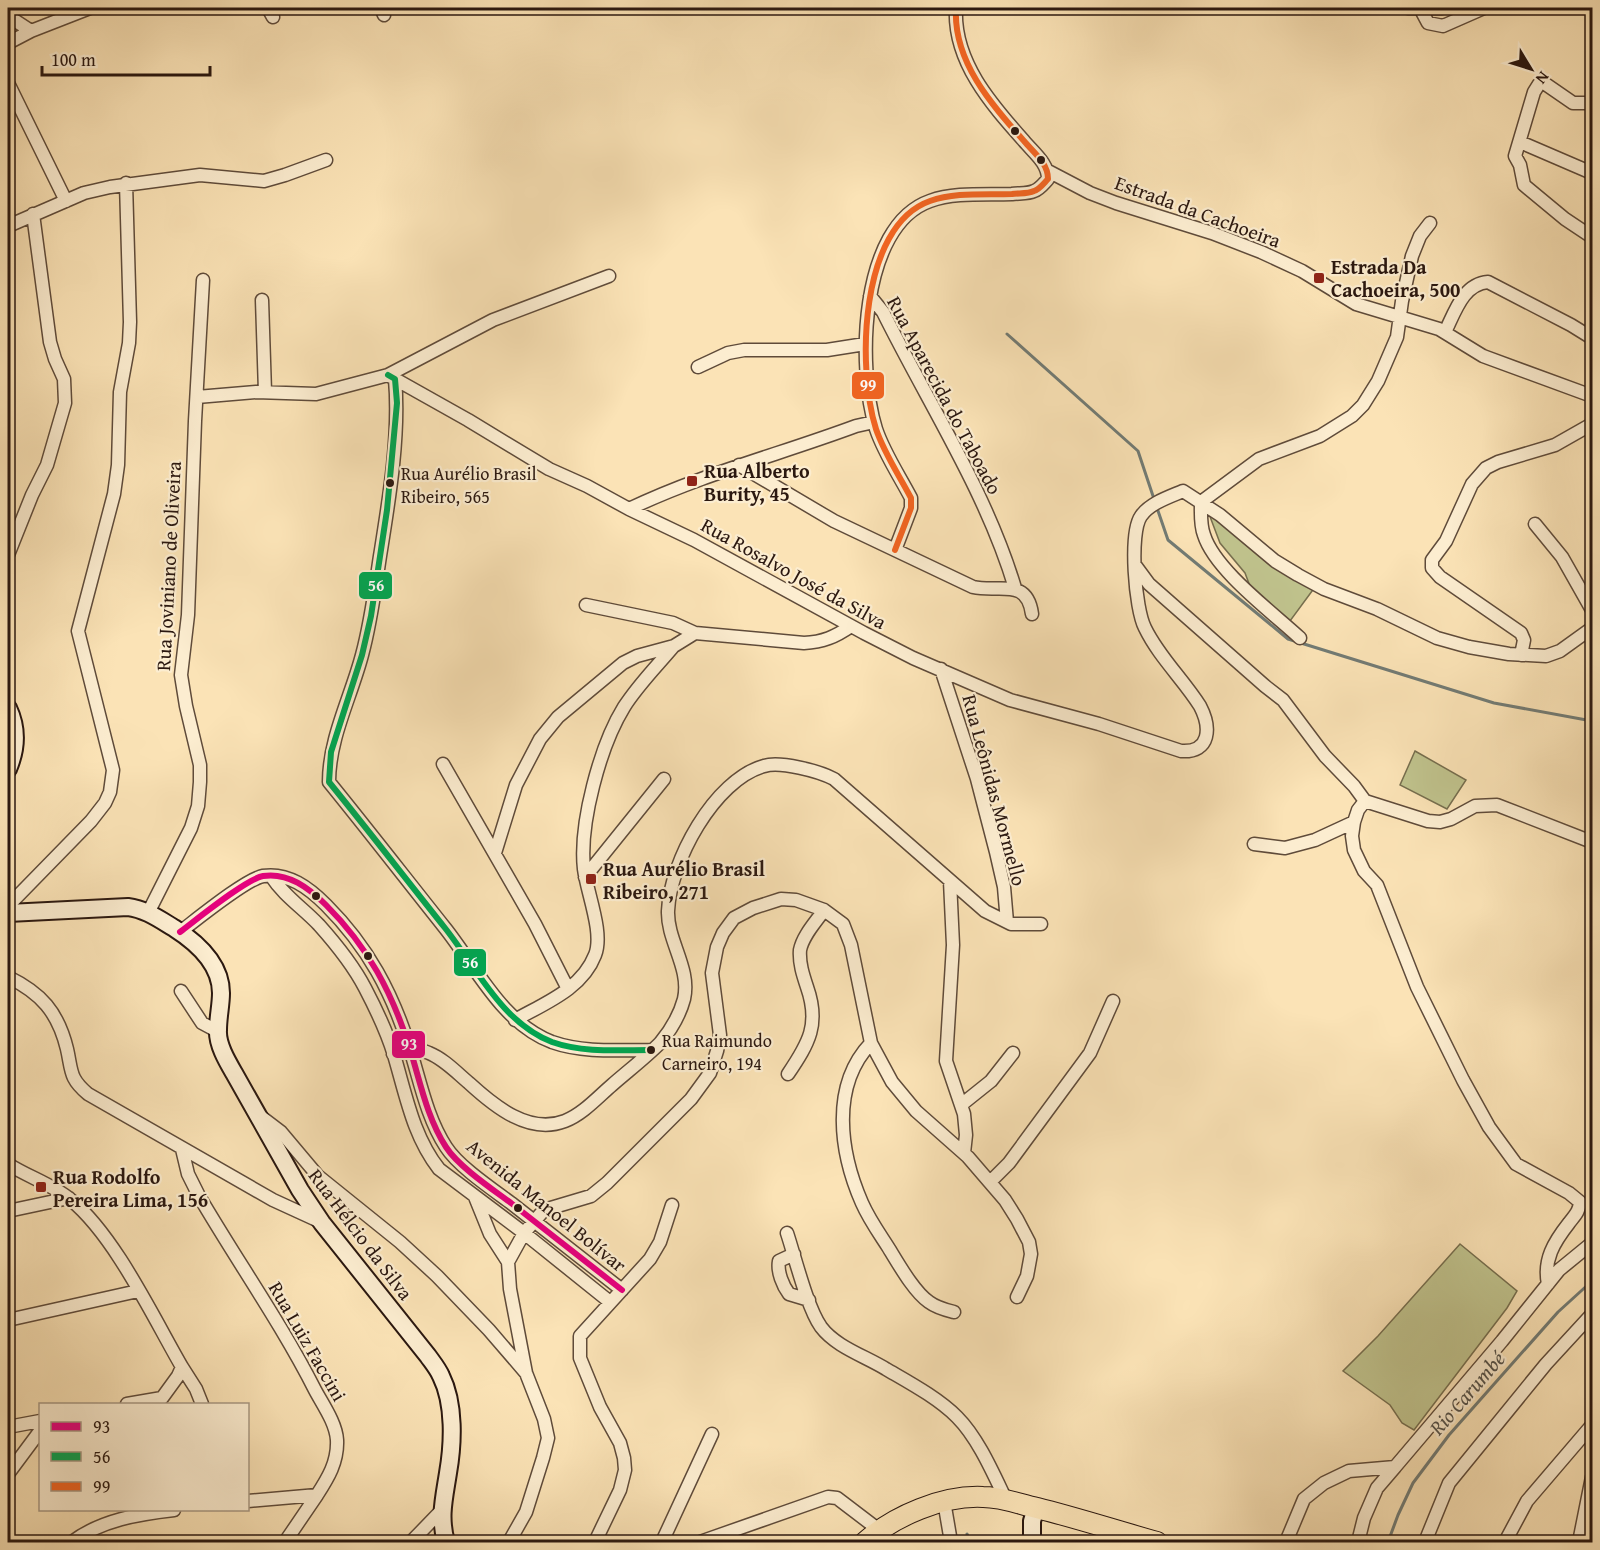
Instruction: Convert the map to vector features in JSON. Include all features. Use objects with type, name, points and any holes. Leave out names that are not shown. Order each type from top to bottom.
[{"type":"main road","points":[[872,1536],[918,1511],[944,1501],[982,1496],[1006,1500],[1157,1542]]},
{"type":"street","points":[[8,43],[31,31],[90,8]]},
{"type":"street","points":[[956,8],[955,23],[958,40],[966,63],[982,88],[1048,171]]},
{"type":"street","points":[[1408,8],[1442,8]]},
{"type":"street","points":[[1420,8],[1428,24],[1443,26],[1484,8]]},
{"type":"street","points":[[8,16],[31,31]]},
{"type":"street","points":[[8,83],[66,201]]},
{"type":"street","points":[[1593,103],[1573,103],[1544,83],[1539,84],[1534,92],[1515,156],[1520,165],[1524,185],[1564,219],[1593,237]]},
{"type":"street","points":[[1520,142],[1593,173]]},
{"type":"street","points":[[8,226],[84,193],[126,183],[200,175],[264,181],[326,160]]},
{"type":"street","name":"Rua Aparecida do Taboado","points":[[1032,614],[1028,598],[1015,588],[996,536],[961,461],[883,312],[870,296],[889,240],[904,216],[916,207],[947,196],[1035,191],[1048,179],[1048,171]]},
{"type":"street","name":"Estrada da Cachoeira","points":[[1048,171],[1090,193],[1124,207],[1212,233],[1261,252],[1302,271],[1356,304],[1445,332],[1483,356],[1593,396]]},
{"type":"street","points":[[8,906],[91,821],[105,803],[110,792],[113,770],[78,631],[114,494],[119,456],[120,392],[129,343],[130,322],[126,183]]},
{"type":"street","points":[[8,555],[32,495],[47,465],[65,403],[64,379],[50,342],[33,214]]},
{"type":"street","points":[[1201,502],[1259,459],[1310,441],[1358,411],[1369,397],[1397,337],[1412,256],[1420,236],[1430,223]]},
{"type":"street","points":[[197,397],[224,393],[316,394],[391,377],[494,320],[609,276]]},
{"type":"street","name":"Rua Joviniano de Oliveira","points":[[148,913],[191,828],[198,806],[200,765],[181,675],[188,615],[203,279]]},
{"type":"street","points":[[1445,332],[1464,296],[1473,286],[1488,282],[1593,338]]},
{"type":"street","points":[[870,296],[866,327],[867,382],[874,422],[881,442],[911,498],[911,508],[895,550]]},
{"type":"street","points":[[262,300],[265,392]]},
{"type":"street","points":[[698,367],[728,353],[744,350],[827,350],[866,344]]},
{"type":"street","points":[[391,377],[397,403],[389,491],[371,616],[359,665],[331,752],[329,782],[515,1020],[541,1037],[564,1045],[599,1050],[651,1050]]},
{"type":"street","name":"Rua Rosalvo José da Silva","points":[[391,377],[549,469],[694,540],[913,658],[1010,700],[1189,752],[1201,746],[1206,739],[1206,720],[1200,707],[1144,627],[1135,591],[1135,565]]},
{"type":"street","points":[[629,509],[656,496],[739,465],[874,422]]},
{"type":"street","points":[[1521,655],[1524,640],[1521,633],[1440,577],[1432,568],[1432,560],[1446,541],[1472,484],[1486,468],[1498,462],[1555,445],[1593,424]]},
{"type":"street","points":[[739,465],[834,521],[973,587],[1015,588]]},
{"type":"street","points":[[1593,628],[1560,651],[1540,657],[1452,643],[1427,634],[1377,609],[1324,589],[1298,575],[1275,561],[1220,515],[1183,491],[1145,511],[1139,519],[1135,565],[1149,584],[1283,700],[1325,756],[1365,801],[1428,821],[1440,822],[1451,819],[1475,806],[1497,805],[1593,842]]},
{"type":"street","points":[[1201,502],[1204,536],[1218,560],[1300,638]]},
{"type":"street","points":[[1535,524],[1567,564],[1593,610]]},
{"type":"street","points":[[586,605],[684,626],[695,633],[804,644],[827,640],[851,626]]},
{"type":"street","points":[[495,853],[510,800],[523,770],[540,739],[552,724],[591,688],[623,663],[637,656],[674,646],[695,633]]},
{"type":"street","points":[[515,1020],[568,989],[585,973],[596,954],[597,936],[585,877],[583,854],[586,821],[602,757],[618,717],[626,704],[674,646]]},
{"type":"street","name":"Rua Leônidas Mormello","points":[[940,669],[977,779],[1004,887],[1007,922]]},
{"type":"street","points":[[8,707],[16,747],[8,769]]},
{"type":"street","points":[[443,764],[535,924],[568,989]]},
{"type":"street","points":[[393,1054],[410,1050],[428,1052],[479,1093],[517,1119],[546,1124],[561,1122],[578,1114],[661,1042],[674,1023],[684,998],[684,972],[670,931],[668,913],[670,893],[676,873],[698,823],[713,803],[752,770],[766,765],[826,774],[850,791],[985,911],[1007,922],[1041,924]]},
{"type":"street","points":[[585,877],[664,779]]},
{"type":"street","points":[[1365,801],[1358,810],[1354,822],[1352,836],[1354,850],[1364,871],[1377,885],[1397,940],[1445,1047],[1489,1127],[1516,1164],[1569,1193],[1580,1202],[1578,1213],[1551,1250],[1545,1271],[1548,1284]]},
{"type":"street","points":[[1254,844],[1285,848],[1315,840],[1354,822]]},
{"type":"street","points":[[180,932],[254,879],[271,876]]},
{"type":"street","name":"Avenida Manoel Bolívar","points":[[271,876],[288,878],[302,884],[339,917],[364,949],[385,984],[410,1050],[429,1111],[447,1149],[491,1189],[622,1290]]},
{"type":"street","name":"Avenida Manoel Bolívar","points":[[271,876],[293,903],[318,924],[355,972],[379,1018],[393,1054],[411,1116],[428,1155],[439,1169],[610,1302]]},
{"type":"street","points":[[950,881],[953,945],[946,1049],[950,1073],[966,1125],[964,1153]]},
{"type":"street","points":[[508,1262],[524,1233],[544,1210],[591,1196],[681,1110],[704,1082],[714,1062],[720,1035],[712,973],[717,946],[723,933],[731,921],[741,913],[781,899],[796,900],[828,913],[843,924],[849,936],[860,982],[871,1044],[892,1082],[916,1111],[964,1153],[990,1182],[1005,1200],[1029,1242],[1031,1254],[1029,1268],[1017,1297]]},
{"type":"street","name":"Rua Hélcio da Silva","points":[[8,913],[139,908],[180,932],[206,954],[219,977],[221,990],[217,1031],[226,1058],[300,1190],[322,1223],[428,1356],[442,1377],[448,1400],[451,1428],[451,1452],[441,1511],[446,1542]]},
{"type":"street","points":[[788,1074],[810,1037],[813,1017],[813,1004],[800,962],[800,949],[805,937],[828,913]]},
{"type":"street","points":[[8,977],[33,991],[58,1020],[67,1051],[69,1070],[79,1086],[105,1105],[182,1149],[273,1200],[322,1223]]},
{"type":"street","points":[[181,991],[202,1023],[217,1031]]},
{"type":"street","points":[[990,1182],[1009,1163],[1090,1053],[1113,1001]]},
{"type":"street","points":[[871,1044],[864,1050],[856,1064],[844,1100],[843,1122],[850,1170],[867,1212],[916,1288],[930,1303],[954,1312]]},
{"type":"street","points":[[961,1106],[991,1081],[1013,1053]]},
{"type":"street","points":[[257,1113],[281,1132],[318,1176],[393,1236],[437,1276],[489,1330],[526,1373]]},
{"type":"street","name":"Rua Luiz Faccini","points":[[182,1149],[188,1174],[199,1196],[271,1311],[332,1422],[337,1439],[335,1462],[329,1477],[285,1542]]},
{"type":"street","points":[[8,1164],[49,1184],[83,1210],[103,1235],[196,1389],[202,1403]]},
{"type":"street","points":[[475,1197],[490,1234],[508,1262],[510,1289],[526,1373],[544,1419],[548,1438],[526,1512],[509,1542]]},
{"type":"street","points":[[8,1211],[69,1198]]},
{"type":"street","points":[[595,1542],[620,1490],[625,1470],[620,1443],[593,1390],[580,1358],[580,1336],[650,1259],[660,1242],[672,1205]]},
{"type":"street","points":[[787,1233],[809,1300],[821,1328],[835,1341],[912,1385],[957,1417],[966,1427],[1006,1500]]},
{"type":"street","points":[[1358,1542],[1364,1518],[1377,1488],[1559,1270],[1593,1243]]},
{"type":"street","points":[[794,1254],[779,1261],[782,1280],[789,1294],[809,1300]]},
{"type":"street","points":[[8,1320],[138,1292]]},
{"type":"street","points":[[1425,1542],[1449,1483],[1546,1364],[1593,1314]]},
{"type":"street","points":[[140,1403],[166,1401],[182,1367]]},
{"type":"street","points":[[8,1427],[39,1421]]},
{"type":"street","points":[[1505,1542],[1527,1501],[1593,1425]]},
{"type":"street","points":[[8,1474],[39,1432]]},
{"type":"street","points":[[662,1542],[712,1434]]},
{"type":"street","points":[[1286,1542],[1304,1498],[1324,1483],[1349,1471],[1395,1467]]},
{"type":"street","points":[[1579,1542],[1593,1477]]},
{"type":"street","points":[[249,1501],[317,1495]]},
{"type":"street","points":[[700,1542],[828,1497],[837,1498],[872,1536]]},
{"type":"street","points":[[944,1501],[951,1542]]},
{"type":"street","points":[[1032,1542],[1032,1521],[1036,1508]]},
{"type":"street","points":[[72,1542],[113,1521],[164,1511]]},
{"type":"street","points":[[411,1542],[441,1511]]},
{"type":"green space","points":[[1209,514],[1296,580],[1315,587],[1290,621],[1251,589],[1245,573],[1220,543]]},
{"type":"green space","points":[[1415,751],[1466,780],[1447,809],[1400,785]]},
{"type":"green space","points":[[1460,1244],[1517,1291],[1507,1308],[1414,1430],[1402,1423],[1390,1405],[1343,1371],[1378,1336]]},
{"type":"waterway","points":[[1007,334],[1138,451],[1154,499]]},
{"type":"waterway","points":[[1156,505],[1168,540],[1288,639],[1494,703],[1592,721]]},
{"type":"waterway","name":"Rio Carumbé","points":[[1388,1542],[1413,1483],[1449,1435],[1558,1312],[1592,1281]]},
{"type":"waterway","points":[[967,1534],[971,1542]]},
{"type":"transit line","name":"99","points":[[895,550],[911,508],[911,498],[879,438],[870,403],[866,372],[866,337],[869,302],[877,268],[889,239],[907,216],[930,201],[960,195],[1029,193],[1038,189],[1048,179],[1046,168],[1040,158],[987,97],[967,64],[957,27],[956,8]]},
{"type":"transit line","name":"56","points":[[388,375],[395,379],[397,403],[387,510],[371,616],[362,655],[331,752],[329,782],[445,928],[491,992],[519,1022],[534,1033],[564,1046],[601,1050],[651,1050]]},
{"type":"transit line","name":"93","points":[[180,932],[233,892],[263,876],[281,876],[298,883],[312,893],[326,905],[354,937],[387,989],[403,1028],[434,1124],[451,1154],[476,1177],[622,1290]]},
{"type":"place","name":"Estrada Da Cachoeira, 500","points":[[1319,278]]},
{"type":"place","name":"Rua Alberto Burity, 45","points":[[692,481]]},
{"type":"place","name":"Rua Aurélio Brasil Ribeiro, 565","points":[[390,483]]},
{"type":"place","name":"Rua Aurélio Brasil Ribeiro, 271","points":[[591,879]]},
{"type":"place","name":"Rua Raimundo Carneiro, 194","points":[[651,1050]]},
{"type":"place","name":"Rua Rodolfo Pereira Lima, 156","points":[[41,1187]]}]
